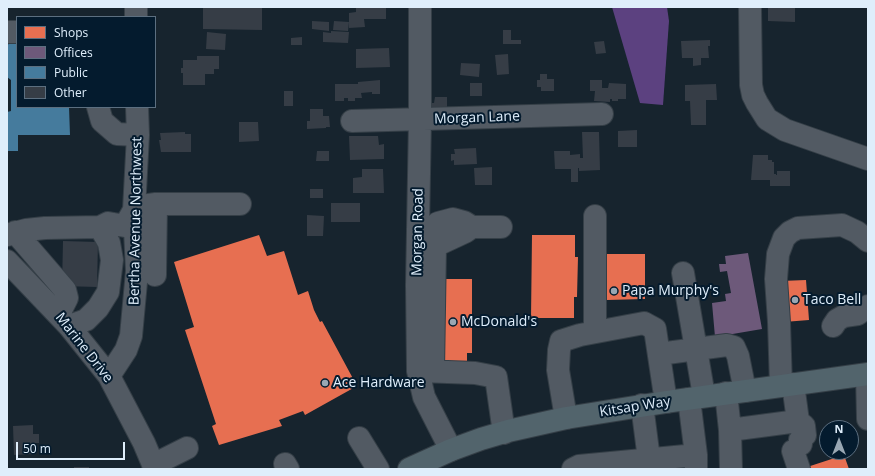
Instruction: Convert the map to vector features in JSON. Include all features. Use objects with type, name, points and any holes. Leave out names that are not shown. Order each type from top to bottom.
[{"type":"main road","name":"Kitsap Way","points":[[409,469],[451,450],[504,432],[566,418],[642,405],[867,374]]},
{"type":"street","name":"Morgan Road","points":[[420,7],[420,120],[417,285],[426,371],[424,397],[451,450]]},
{"type":"street","points":[[750,7],[751,84],[755,99],[767,118],[785,130],[868,159]]},
{"type":"street","points":[[98,108],[102,121],[117,134],[138,135]]},
{"type":"street","name":"Bertha Avenue Northwest","points":[[109,376],[126,350],[131,336],[137,271],[134,210],[138,135],[137,108]]},
{"type":"street","name":"Morgan Lane","points":[[352,121],[602,114]]},
{"type":"street","points":[[155,275],[156,204]]},
{"type":"street","points":[[11,234],[45,228],[100,227],[108,223],[125,226],[134,210],[142,206],[156,204],[240,204]]},
{"type":"street","points":[[595,216],[596,332]]},
{"type":"street","points":[[501,227],[472,227],[464,222],[453,219],[438,223],[426,371],[475,373],[496,377],[504,432]]},
{"type":"street","points":[[730,430],[798,445],[787,385],[779,322],[776,279],[778,254],[784,238],[790,232],[798,228],[842,225],[857,232],[868,241]]},
{"type":"street","points":[[11,234],[65,290],[67,298],[64,320],[86,320],[98,308],[108,292],[112,260],[109,243],[100,227]]},
{"type":"street","name":"Marine Drive","points":[[7,261],[64,320],[109,376],[144,444],[154,467]]},
{"type":"street","points":[[573,469],[579,466],[696,462],[696,349],[683,273]]},
{"type":"street","points":[[833,326],[837,320],[844,316],[858,314],[868,306]]},
{"type":"street","points":[[566,418],[558,370],[559,350],[562,342],[580,335],[644,323],[655,329],[666,402]]},
{"type":"street","points":[[659,354],[727,345],[734,347],[738,356],[730,430],[731,469]]},
{"type":"street","points":[[867,374],[868,419]]},
{"type":"street","points":[[637,463],[642,405]]},
{"type":"street","points":[[359,438],[378,469]]},
{"type":"street","points":[[154,467],[187,448]]},
{"type":"shaded area","points":[[612,7],[667,7],[669,21],[663,105],[640,103]]},
{"type":"building: Shops","points":[[259,235],[267,256],[284,251],[298,295],[308,291],[314,310],[320,322],[322,321],[357,386],[305,415],[303,411],[279,420],[282,426],[219,445],[212,426],[216,424],[185,330],[194,327],[174,262]]},
{"type":"building: Shops","points":[[532,235],[575,235],[575,257],[578,257],[577,297],[574,297],[574,318],[531,318]]},
{"type":"building: Shops","points":[[607,254],[645,254],[645,299],[607,300]]},
{"type":"building: Shops","points":[[439,279],[472,279],[472,353],[467,353],[467,365],[440,365]]},
{"type":"building: Shops","points":[[806,280],[809,320],[784,322],[781,281]]},
{"type":"building: Shops","points":[[829,460],[846,460],[849,469],[801,469]]},
{"type":"building: Offices","points":[[748,253],[762,329],[715,337],[712,303],[726,301],[725,294],[731,293],[727,271],[720,272],[719,264],[726,264],[725,256]]},
{"type":"building: Public","points":[[14,37],[16,38],[16,108],[69,108],[70,135],[18,135],[18,151],[7,151],[7,112],[11,111],[11,80],[7,77],[7,46]]},
{"type":"building: Other","points":[[203,7],[262,7],[262,30],[203,29]]},
{"type":"building: Other","points":[[356,7],[386,7],[386,19],[364,19],[365,27],[349,28],[349,13],[356,12]]},
{"type":"building: Other","points":[[768,7],[795,7],[795,22],[768,21]]},
{"type":"building: Other","points":[[312,21],[329,22],[329,31],[312,29]]},
{"type":"building: Other","points":[[334,21],[349,22],[348,31],[333,30]]},
{"type":"building: Other","points":[[503,30],[511,30],[511,40],[521,40],[521,44],[503,44]]},
{"type":"building: Other","points":[[331,31],[349,32],[348,43],[323,42],[323,32],[331,33]]},
{"type":"building: Other","points":[[207,32],[226,34],[225,50],[206,49]]},
{"type":"building: Other","points":[[302,37],[302,45],[291,45],[291,38]]},
{"type":"building: Other","points":[[710,40],[710,46],[708,46],[709,58],[701,58],[701,65],[693,66],[693,58],[682,58],[681,41]]},
{"type":"building: Other","points":[[604,41],[606,53],[596,54],[594,42]]},
{"type":"building: Other","points":[[389,48],[390,67],[356,68],[356,49]]},
{"type":"building: Other","points":[[508,54],[509,74],[497,75],[495,55]]},
{"type":"building: Other","points":[[197,56],[219,56],[219,69],[214,69],[214,74],[205,74],[205,85],[183,85],[183,73],[181,73],[181,68],[183,68],[183,60],[197,60]]},
{"type":"building: Other","points":[[461,63],[480,64],[479,77],[460,75]]},
{"type":"building: Other","points":[[540,74],[547,74],[547,79],[554,79],[554,91],[541,91],[541,87],[537,87],[537,80],[540,80]]},
{"type":"building: Other","points":[[380,80],[380,94],[372,94],[372,92],[361,93],[362,98],[355,98],[355,101],[348,101],[348,98],[344,98],[344,101],[335,101],[335,84],[358,84],[358,82]]},
{"type":"building: Other","points":[[590,80],[602,80],[602,88],[608,88],[609,83],[626,84],[626,99],[612,101],[612,99],[610,99],[610,102],[594,101],[595,91],[590,91]]},
{"type":"building: Other","points":[[470,83],[482,83],[482,96],[470,96]]},
{"type":"building: Other","points":[[716,84],[717,100],[706,100],[706,125],[691,125],[690,101],[685,101],[685,85]]},
{"type":"building: Other","points":[[284,91],[293,91],[293,106],[284,106]]},
{"type":"building: Other","points":[[435,97],[447,97],[447,110],[431,109],[431,103],[434,103]]},
{"type":"building: Other","points":[[310,109],[323,109],[323,116],[329,116],[330,127],[307,129],[307,121],[310,121]]},
{"type":"building: Other","points":[[239,122],[258,122],[259,141],[239,142]]},
{"type":"building: Other","points":[[637,130],[637,147],[618,147],[618,131]]},
{"type":"building: Other","points":[[185,132],[185,134],[191,134],[191,152],[161,152],[159,140],[161,140],[160,133]]},
{"type":"building: Other","points":[[582,132],[599,132],[600,170],[579,171],[578,168],[578,182],[571,182],[571,169],[555,169],[554,151],[570,151],[570,155],[580,154],[580,158],[583,158]]},
{"type":"building: Other","points":[[349,136],[378,136],[379,145],[384,144],[384,159],[350,160]]},
{"type":"building: Other","points":[[476,148],[477,164],[454,165],[454,160],[451,161],[451,154],[455,154],[454,149]]},
{"type":"building: Other","points":[[317,151],[329,151],[329,161],[316,161]]},
{"type":"building: Other","points":[[753,155],[768,155],[768,160],[772,160],[772,162],[774,162],[774,174],[776,175],[777,171],[790,171],[790,186],[770,186],[770,180],[751,180]]},
{"type":"building: Other","points":[[492,167],[492,185],[475,185],[474,168]]},
{"type":"building: Other","points":[[362,169],[383,169],[384,193],[353,193],[353,178],[362,177]]},
{"type":"building: Other","points":[[310,189],[323,189],[323,198],[310,198]]},
{"type":"building: Other","points":[[331,203],[360,203],[360,222],[331,222]]},
{"type":"building: Other","points":[[307,215],[324,216],[323,236],[307,236]]},
{"type":"building: Other","points":[[63,241],[98,242],[97,287],[62,286]]},
{"type":"building: Other","points":[[33,425],[33,434],[39,434],[39,443],[34,443],[34,454],[14,455],[13,426]]},
{"type":"building: Other","points":[[74,467],[89,467],[89,469],[74,469]]},
{"type":"place","name":"Papa Murphy's","points":[[614,291]]},
{"type":"place","name":"Taco Bell","points":[[795,300]]},
{"type":"place","name":"McDonald's","points":[[453,322]]},
{"type":"place","name":"Ace Hardware","points":[[325,383]]}]
